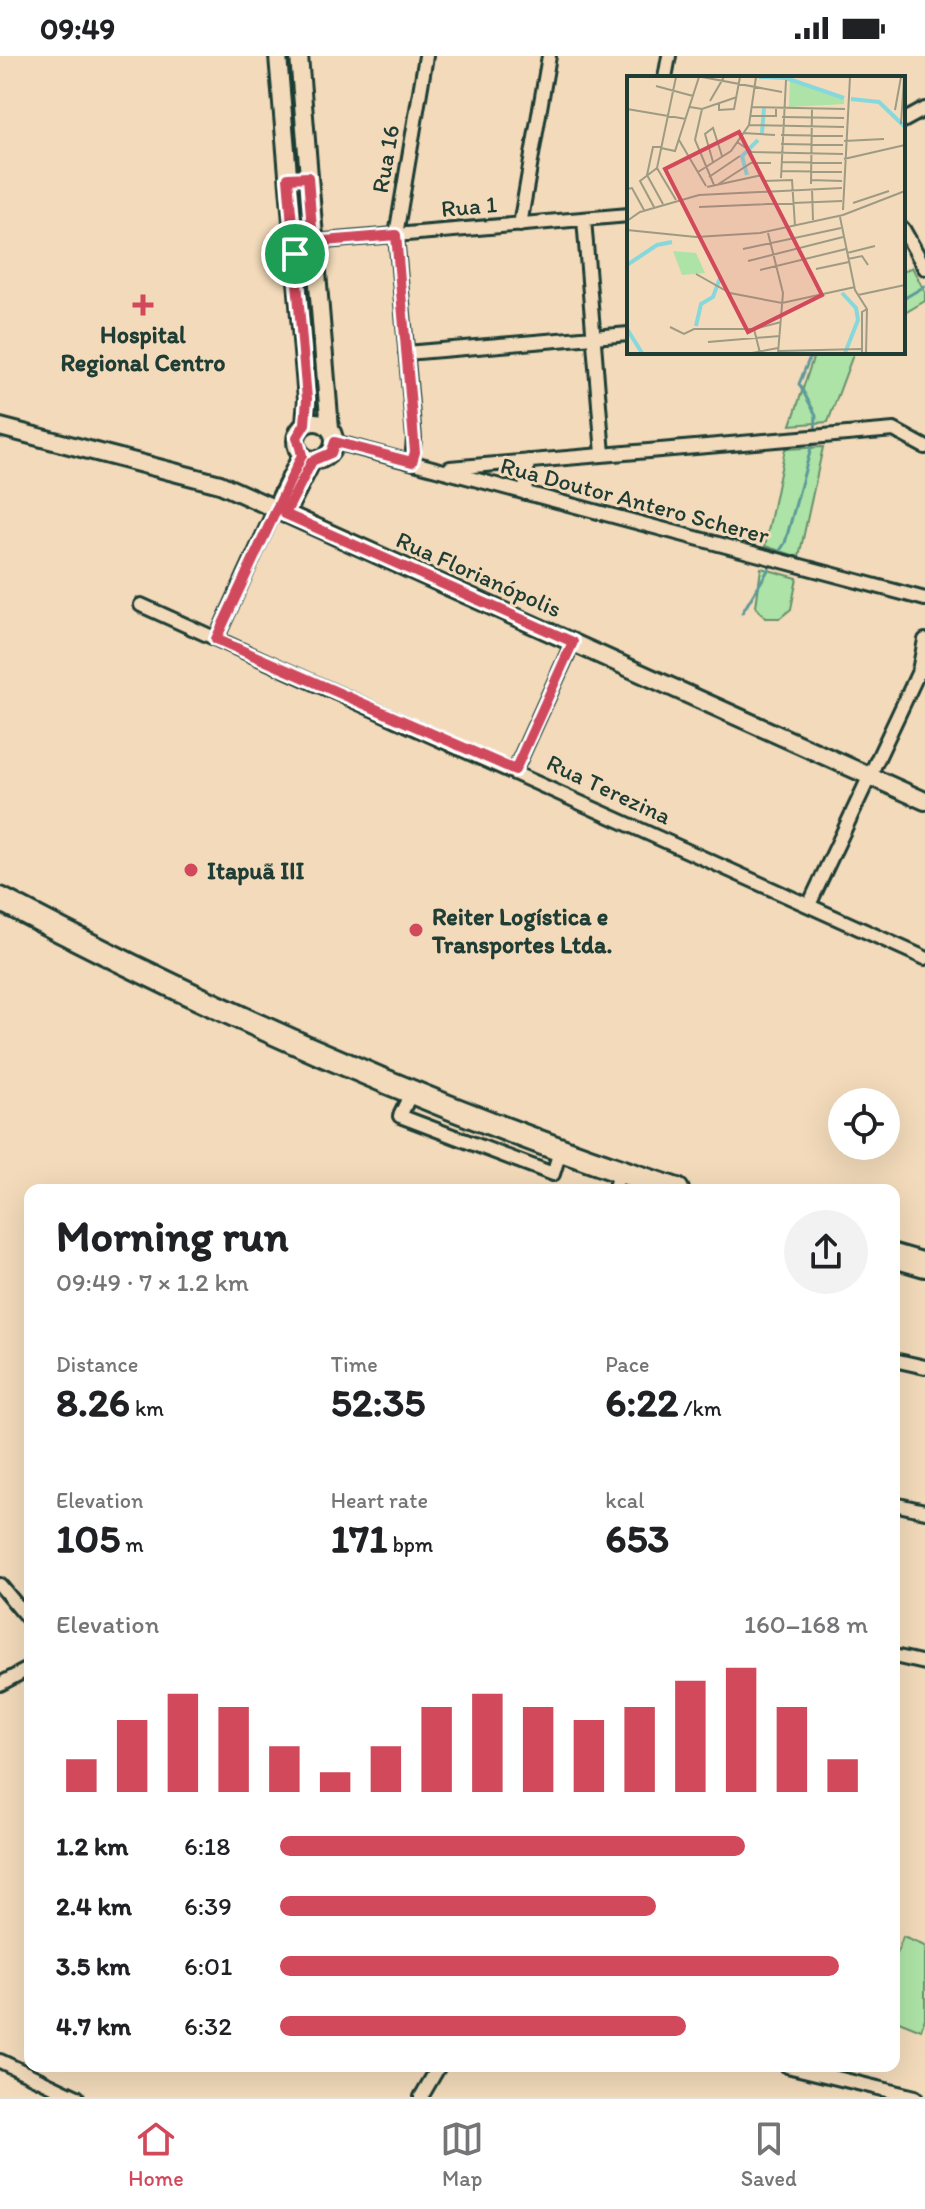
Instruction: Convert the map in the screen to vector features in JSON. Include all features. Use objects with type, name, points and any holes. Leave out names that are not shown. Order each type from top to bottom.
[{"type":"highway","points":[[0,899],[192,994],[412,1091],[561,1148],[617,1180],[641,1184]]},
{"type":"highway","points":[[900,1258],[925,1265]]},
{"type":"street","points":[[278,56],[307,399],[305,424],[297,437],[307,458]]},
{"type":"street","points":[[299,56],[332,436],[331,453],[307,458]]},
{"type":"street","name":"Rua 16","points":[[412,462],[396,235],[426,56]]},
{"type":"street","points":[[520,225],[549,56]]},
{"type":"street","points":[[665,76],[669,56]]},
{"type":"street","points":[[905,120],[925,109]]},
{"type":"street","points":[[288,178],[308,177]]},
{"type":"street","name":"Rua 1","points":[[313,242],[627,215]]},
{"type":"street","points":[[584,219],[603,454]]},
{"type":"street","points":[[905,233],[925,268]]},
{"type":"street","points":[[406,353],[627,334]]},
{"type":"street","points":[[305,424],[315,422],[332,436]]},
{"type":"street","name":"Rua Florianópolis","points":[[0,427],[207,480],[925,801]]},
{"type":"street","points":[[439,469],[894,430],[925,447]]},
{"type":"street","name":"Rua Doutor Antero Scherer","points":[[332,436],[412,462],[925,599]]},
{"type":"street","points":[[216,639],[307,458]]},
{"type":"street","points":[[525,493],[528,461]]},
{"type":"street","name":"Rua Terezina","points":[[141,605],[515,770],[925,958]]},
{"type":"street","points":[[809,905],[922,672],[925,640]]},
{"type":"street","points":[[515,770],[573,642]]},
{"type":"street","points":[[412,1091],[400,1116],[553,1174],[561,1148]]},
{"type":"street","points":[[437,1130],[448,1104]]},
{"type":"street","points":[[494,1152],[506,1127]]},
{"type":"street","points":[[900,1361],[925,1367]]},
{"type":"street","points":[[900,1505],[925,1511]]},
{"type":"street","points":[[0,1585],[24,1614]]},
{"type":"street","points":[[900,1657],[925,1663]]},
{"type":"street","points":[[0,1684],[24,1671]]},
{"type":"street","points":[[0,2061],[77,2097]]},
{"type":"street","points":[[421,2097],[436,2072]]},
{"type":"street","points":[[812,2072],[915,2097]]},
{"type":"green space","points":[[912,267],[925,292],[925,301],[905,313],[905,271]]},
{"type":"green space","points":[[814,354],[853,354],[828,422],[791,425]]},
{"type":"green space","points":[[823,447],[799,557],[765,546],[785,449]]},
{"type":"green space","points":[[761,568],[797,578],[791,609],[780,618],[765,618],[756,607]]},
{"type":"green space","points":[[903,1937],[925,1946],[925,2018],[921,2030],[900,2021],[900,1945]]},
{"type":"waterway","points":[[905,298],[925,286]]},
{"type":"waterway","points":[[811,354],[799,384],[816,415],[815,433]]},
{"type":"waterway","points":[[777,555],[785,543],[813,441]]},
{"type":"waterway","points":[[742,613],[773,562]]},
{"type":"place","name":"Hospital Regional Centro","points":[[143,305]]},
{"type":"place","name":"Itapuã III","points":[[191,870]]},
{"type":"place","name":"Reiter Logística e Transportes Ltda.","points":[[416,930]]},
{"type":"route","points":[[308,177],[313,242],[396,235],[415,452],[412,462],[335,442],[331,453],[322,460],[312,461],[285,514],[573,642],[515,770],[216,639],[302,455],[297,447],[297,437],[305,424],[307,399],[295,254],[288,178],[308,177]]}]
